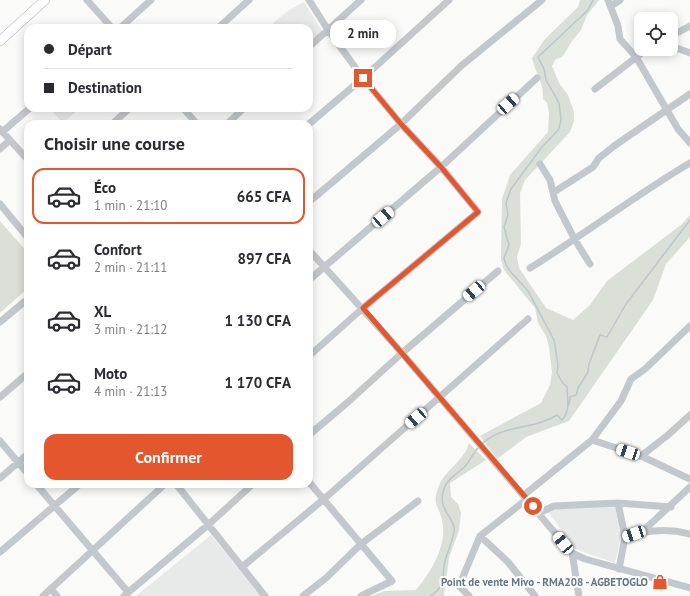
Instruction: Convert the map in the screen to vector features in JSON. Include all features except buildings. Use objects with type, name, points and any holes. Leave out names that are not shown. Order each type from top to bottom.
[{"type":"main road","points":[[0,41],[46,0]]},
{"type":"street","points":[[87,0],[108,24]]},
{"type":"street","points":[[124,24],[151,0]]},
{"type":"street","points":[[222,24],[249,0]]},
{"type":"street","points":[[309,0],[328,30],[363,78],[401,124],[441,167],[478,212],[363,308],[313,352]]},
{"type":"street","points":[[313,43],[361,0]]},
{"type":"street","points":[[313,121],[363,78],[449,0]]},
{"type":"street","points":[[313,199],[401,124],[460,66],[542,0]]},
{"type":"street","points":[[620,0],[610,3],[620,39],[636,57],[678,129],[690,143]]},
{"type":"street","points":[[678,32],[690,26]]},
{"type":"street","points":[[678,49],[690,53]]},
{"type":"street","points":[[595,89],[636,57]]},
{"type":"street","points":[[313,277],[441,167],[537,78]]},
{"type":"street","points":[[554,192],[593,167],[599,158],[614,146],[690,94]]},
{"type":"street","points":[[24,156],[1,131],[25,112]]},
{"type":"street","points":[[116,120],[126,112]]},
{"type":"street","points":[[186,112],[194,120]]},
{"type":"street","points":[[231,120],[240,112]]},
{"type":"street","points":[[0,149],[10,140]]},
{"type":"street","points":[[530,268],[575,240],[649,187],[690,163]]},
{"type":"street","points":[[540,164],[550,180],[555,201],[575,240],[590,264]]},
{"type":"street","points":[[0,204],[24,233]]},
{"type":"street","points":[[313,255],[363,308],[473,438],[526,497],[572,553],[585,559],[690,588]]},
{"type":"street","points":[[313,432],[498,271]]},
{"type":"street","points":[[0,322],[24,304]]},
{"type":"street","points":[[242,567],[324,499],[528,319]]},
{"type":"street","points":[[469,596],[459,586],[480,536],[592,440],[621,401],[631,379],[645,369],[690,326]]},
{"type":"street","points":[[0,397],[24,376]]},
{"type":"street","points":[[641,456],[668,435],[690,415]]},
{"type":"street","points":[[592,440],[641,456],[690,479]]},
{"type":"street","points":[[0,441],[24,470]]},
{"type":"street","points":[[0,478],[24,458]]},
{"type":"street","points":[[313,487],[392,581],[361,596]]},
{"type":"street","points":[[644,531],[690,487]]},
{"type":"street","points":[[39,488],[93,550],[126,594],[250,488]]},
{"type":"street","points":[[0,552],[75,488]]},
{"type":"street","points":[[43,596],[162,488]]},
{"type":"street","points":[[179,488],[265,596]]},
{"type":"street","points":[[303,596],[326,578],[361,544],[418,500]]},
{"type":"street","points":[[539,513],[554,506],[618,503],[671,506]]},
{"type":"street","points":[[618,503],[625,537],[619,569]]},
{"type":"street","points":[[625,537],[644,531],[679,531],[690,534]]},
{"type":"street","points":[[480,536],[508,562],[535,596]]},
{"type":"street","points":[[572,553],[579,596]]},
{"type":"street","points":[[51,589],[57,596]]},
{"type":"shaded area","points":[[580,0],[599,0],[587,15],[581,30],[563,56],[555,60],[552,66],[559,83],[568,95],[574,112],[574,121],[570,132],[525,180],[520,193],[521,243],[517,257],[519,268],[546,308],[573,320],[590,305],[607,281],[682,224],[690,215],[690,237],[666,264],[653,300],[569,421],[526,437],[497,459],[480,436],[541,403],[550,385],[552,372],[549,347],[546,336],[538,323],[535,308],[504,270],[501,260],[502,199],[510,175],[548,132],[549,113],[547,103],[543,99],[541,83],[532,58],[545,39],[578,7]]},
{"type":"shaded area","points":[[304,2],[321,29],[321,32],[313,39],[313,24],[274,24],[273,23],[289,10]]},
{"type":"shaded area","points":[[53,112],[75,112],[66,120],[60,120]]},
{"type":"shaded area","points":[[0,221],[24,248],[24,292],[0,313]]},
{"type":"shaded area","points":[[469,443],[486,460],[450,483],[451,497],[458,504],[461,513],[459,530],[449,558],[444,596],[371,596],[385,591],[416,590],[427,575],[437,558],[443,539],[442,520],[436,502],[436,494],[441,482],[463,456]]},
{"type":"shaded area","points":[[615,506],[621,537],[615,563],[575,549],[549,513],[554,509]]},
{"type":"shaded area","points":[[211,535],[261,596],[136,596]]},
{"type":"waterway","points":[[482,444],[499,433],[548,420],[557,415],[562,420],[567,412],[567,387],[557,373],[558,365],[554,340],[528,291],[506,265],[504,258],[509,245],[504,227],[508,215],[506,203],[511,189],[542,147],[559,129],[561,119],[559,103],[546,80],[544,69],[538,57],[588,10],[593,0]]},
{"type":"waterway","points":[[569,405],[570,397],[576,395],[578,388],[588,372],[589,364],[600,335],[607,337],[626,304],[690,220]]},
{"type":"waterway","points":[[430,596],[438,590],[441,584],[445,561],[454,532],[454,526],[442,503],[444,489],[448,481],[467,464],[479,447]]},
{"type":"place","name":"Point de vente Mivo - RMA208 - AGBETOGLO","points":[[660,582]]},
{"type":"route","points":[[363,78],[401,124],[460,188],[478,212],[462,227],[363,308],[467,431],[533,506]]}]
